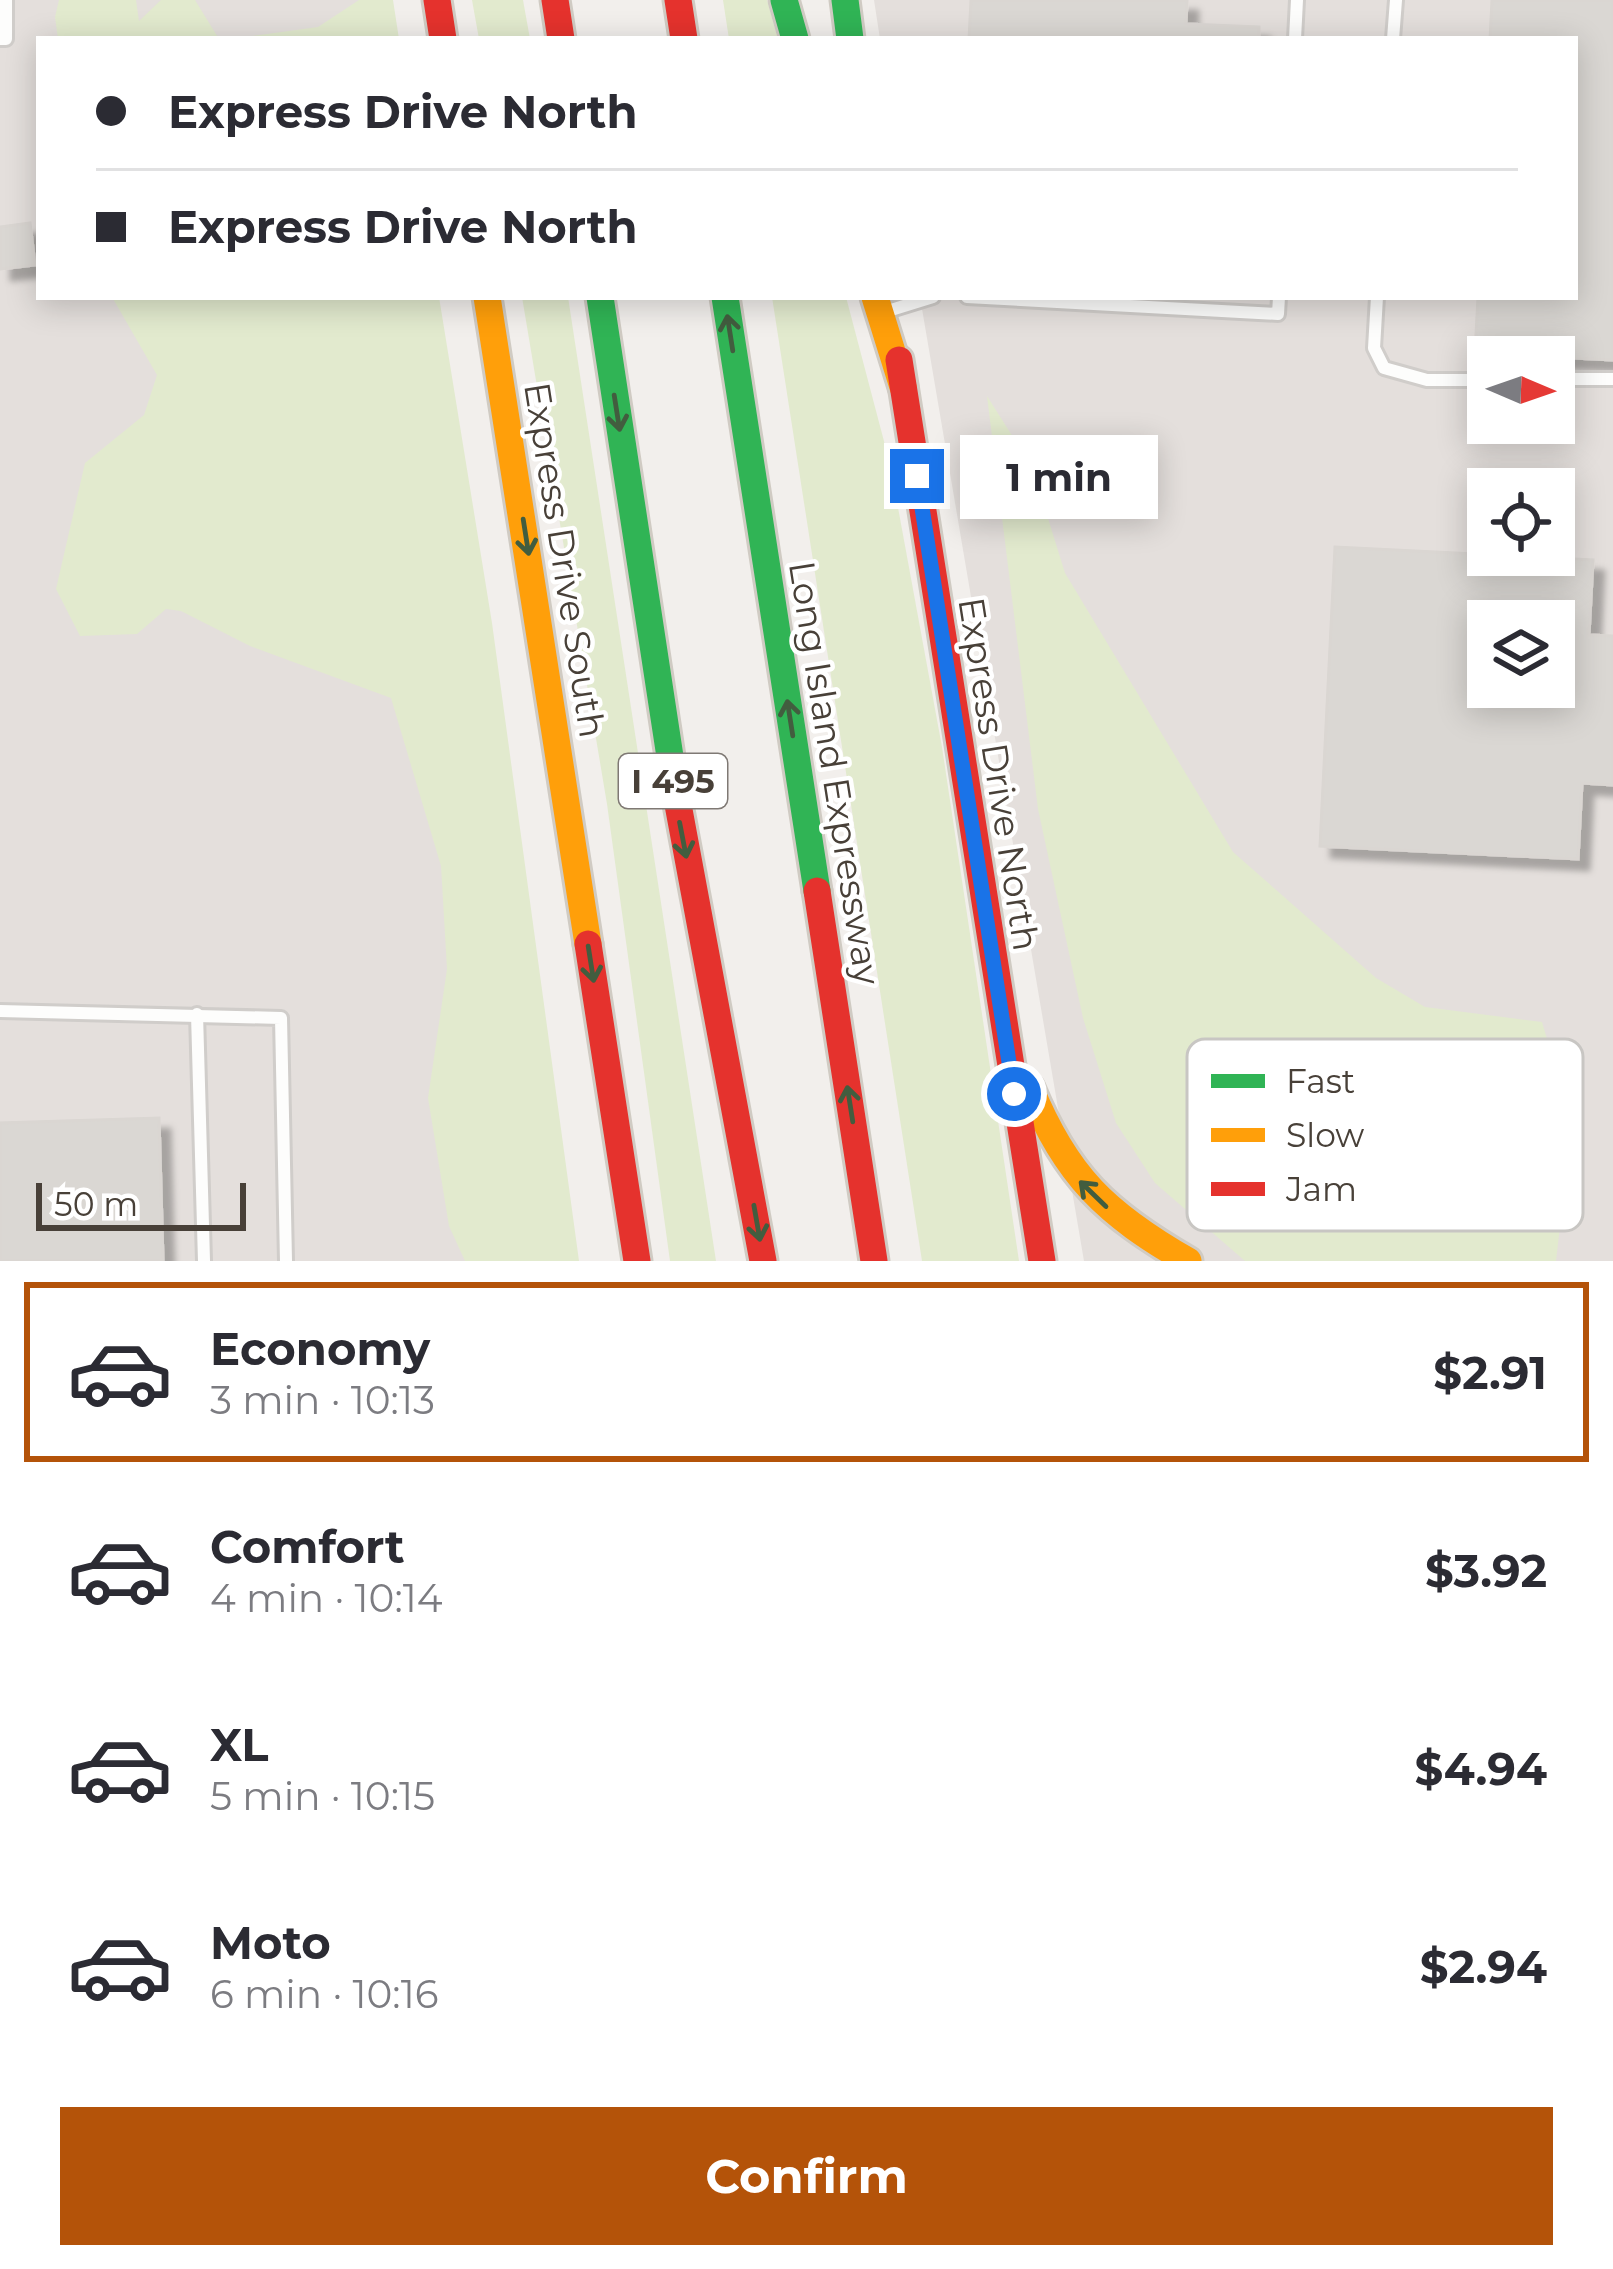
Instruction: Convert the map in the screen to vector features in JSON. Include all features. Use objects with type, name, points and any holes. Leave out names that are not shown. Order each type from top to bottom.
[{"type":"main road","points":[[437,0],[443,36]]},
{"type":"main road","points":[[555,0],[561,36]]},
{"type":"main road","points":[[678,0],[684,36]]},
{"type":"main road","points":[[784,0],[794,36]]},
{"type":"main road","points":[[844,0],[850,36]]},
{"type":"main road","name":"Express Drive South","points":[[487,300],[637,1261]]},
{"type":"main road","name":"I 495","points":[[600,300],[680,824],[764,1261]]},
{"type":"main road","name":"Long Island Expressway","points":[[724,300],[874,1261]]},
{"type":"main road","name":"Express Drive North","points":[[885,301],[903,388],[1042,1261]]},
{"type":"main road","points":[[1000,1010],[1045,1128],[1066,1166],[1116,1216],[1188,1261]]},
{"type":"lane","points":[[0,39],[6,39],[6,0]]},
{"type":"lane","points":[[1294,36],[1297,0]]},
{"type":"lane","points":[[1393,36],[1396,0]]},
{"type":"lane","points":[[1022,300],[1278,314],[1279,300]]},
{"type":"lane","points":[[1377,300],[1374,348],[1384,368],[1427,380],[1467,380]]},
{"type":"lane","points":[[1575,379],[1613,379]]},
{"type":"lane","points":[[0,1011],[281,1018],[286,1261]]},
{"type":"lane","points":[[197,1014],[204,1261]]},
{"type":"shaded area","points":[[0,0],[367,0],[373,36],[36,36],[36,300],[413,300],[560,1261],[0,1261]]},
{"type":"shaded area","points":[[874,0],[1613,0],[1613,1261],[1084,1261],[921,300],[1578,300],[1578,36],[880,36]]},
{"type":"green space","points":[[59,0],[136,0],[139,21],[161,0],[195,0],[217,36],[58,36]]},
{"type":"green space","points":[[359,0],[393,0],[399,36],[253,36],[318,27]]},
{"type":"green space","points":[[472,0],[523,0],[529,36],[478,36]]},
{"type":"green space","points":[[723,0],[767,0],[777,36],[729,36]]},
{"type":"green space","points":[[114,300],[439,300],[492,623],[579,1261],[465,1261],[449,1226],[428,1098],[447,969],[441,866],[391,698],[250,646],[181,611],[166,609],[137,634],[80,636],[56,589],[85,463],[144,415],[157,375]]},
{"type":"green space","points":[[523,300],[568,300],[716,1261],[670,1261],[607,804]]},
{"type":"green space","points":[[772,300],[847,300],[890,464],[942,747],[1019,1261],[922,1261]]},
{"type":"green space","points":[[987,396],[1032,467],[1065,573],[1233,852],[1376,978],[1425,1007],[1542,1022],[1547,1039],[1187,1039],[1187,1211],[1155,1183],[1116,1123],[1083,1018],[1038,809]]},
{"type":"green space","points":[[1210,1231],[1559,1231],[1556,1261],[1245,1261]]},
{"type":"building","points":[[971,0],[1187,0],[1186,24],[1259,27],[1259,36],[969,36]]},
{"type":"building","points":[[1492,0],[1613,0],[1613,360],[1575,358],[1575,336],[1476,336],[1478,300],[1578,300],[1578,36],[1490,36]]},
{"type":"building","points":[[30,223],[35,265],[0,269],[0,227]]},
{"type":"building","points":[[1335,547],[1467,554],[1467,576],[1575,576],[1575,559],[1593,560],[1589,635],[1613,636],[1613,785],[1582,783],[1578,859],[1320,846]]},
{"type":"building","points":[[159,1118],[163,1261],[0,1261],[0,1123]]},
{"type":"traffic: fast","points":[[784,0],[794,36]]},
{"type":"traffic: fast","points":[[845,0],[850,36]]},
{"type":"traffic: fast","points":[[600,300],[674,783]]},
{"type":"traffic: fast","points":[[725,300],[817,891]]},
{"type":"traffic: slow","points":[[487,300],[588,944]]},
{"type":"traffic: slow","points":[[876,300],[903,387]]},
{"type":"traffic: slow","points":[[1030,1088],[1058,1146],[1092,1190],[1134,1227],[1188,1261]]},
{"type":"traffic: jam","points":[[437,0],[443,36]]},
{"type":"traffic: jam","points":[[555,0],[561,36]]},
{"type":"traffic: jam","points":[[678,0],[684,36]]},
{"type":"traffic: jam","points":[[899,360],[1042,1261]]},
{"type":"traffic: jam","points":[[674,783],[763,1261]]},
{"type":"traffic: jam","points":[[817,891],[874,1261]]},
{"type":"traffic: jam","points":[[588,944],[637,1261]]},
{"type":"route","points":[[917,476],[1014,1094]]}]
